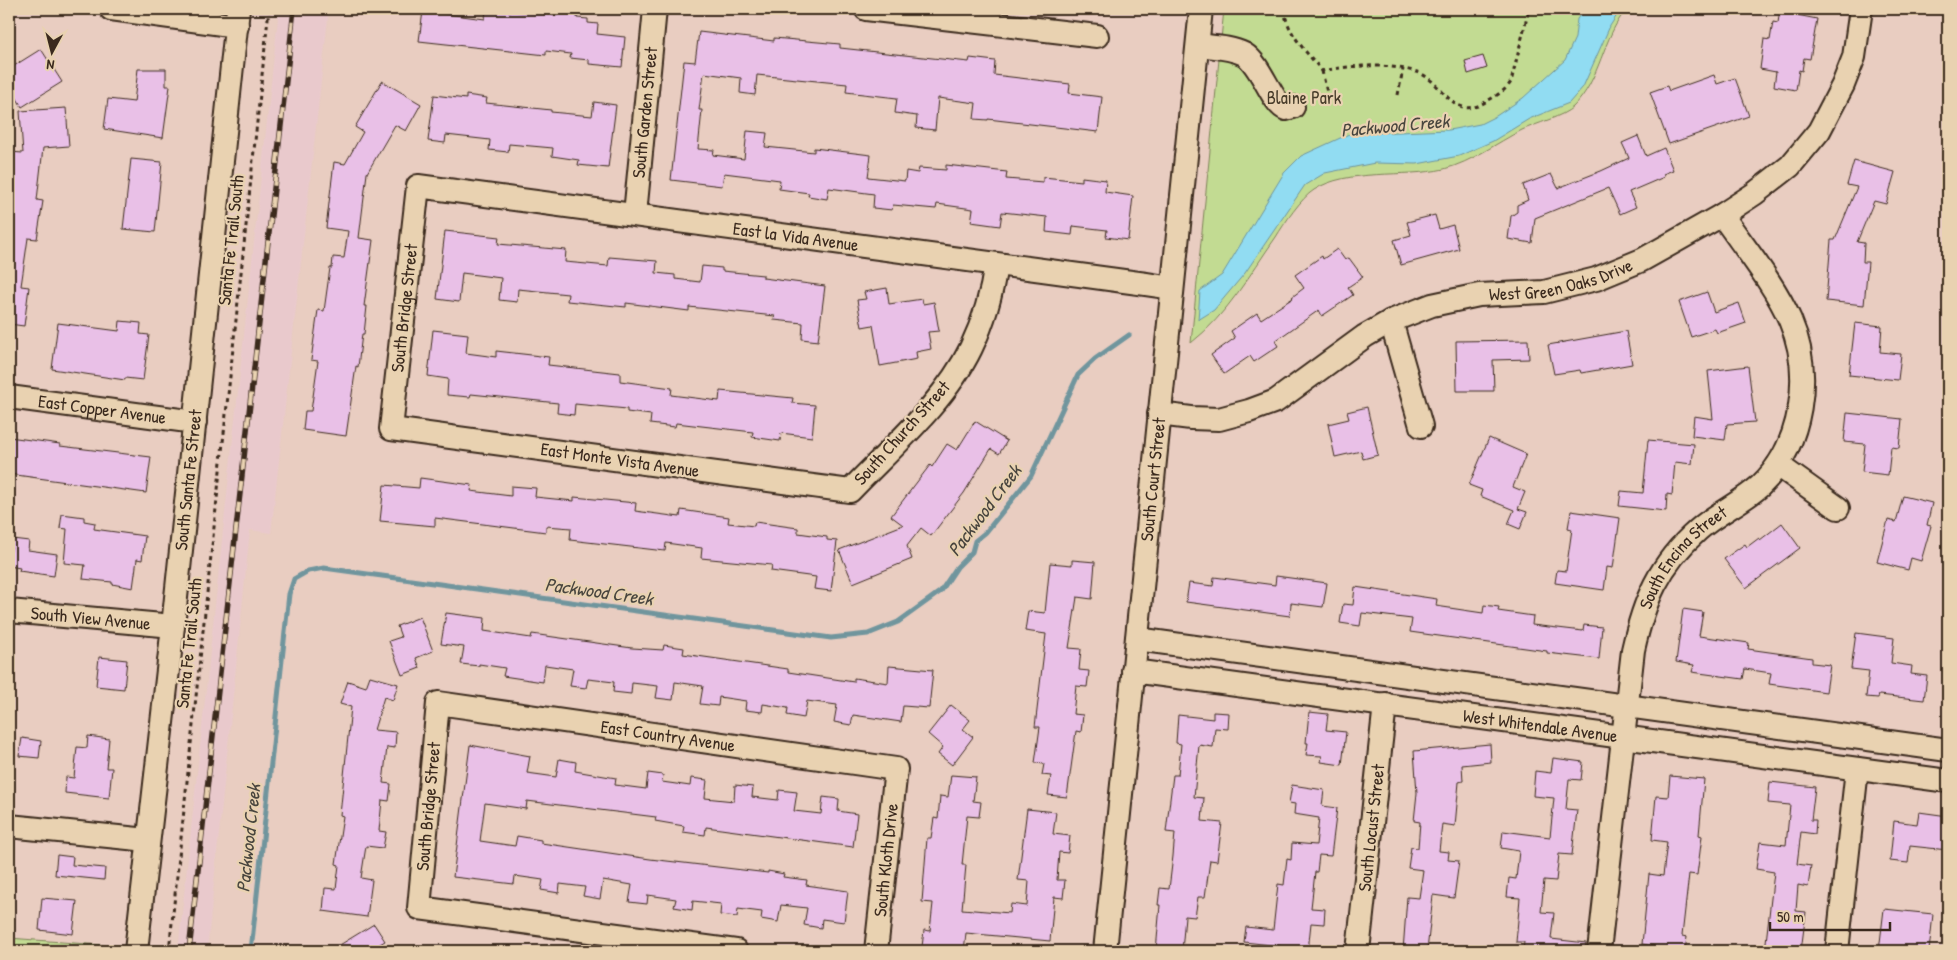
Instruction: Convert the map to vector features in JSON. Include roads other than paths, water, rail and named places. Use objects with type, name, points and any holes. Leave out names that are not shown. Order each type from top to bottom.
[{"type":"street","points":[[111,9],[238,17]]},
{"type":"street","name":"South Garden Street","points":[[635,214],[655,9]]},
{"type":"street","points":[[866,9],[1097,36]]},
{"type":"street","name":"South Court Street","points":[[1105,951],[1201,9]]},
{"type":"street","name":"West Green Oaks Drive","points":[[1159,414],[1219,419],[1250,411],[1276,401],[1365,336],[1391,321],[1432,305],[1469,297],[1544,292],[1596,279],[1642,260],[1722,215],[1754,194],[1790,166],[1819,131],[1843,85],[1854,57],[1861,9]]},
{"type":"street","name":"South Santa Fe Street","points":[[136,951],[238,17]]},
{"type":"street","points":[[1198,45],[1235,50],[1246,55],[1266,80],[1279,105],[1286,109],[1293,107]]},
{"type":"street","name":"East la Vida Avenue","points":[[418,186],[1172,288]]},
{"type":"street","name":"South Bridge Street","points":[[391,429],[418,186]]},
{"type":"street","name":"South Encina Street","points":[[1599,951],[1622,736],[1633,650],[1641,614],[1653,586],[1672,556],[1699,529],[1743,500],[1761,485],[1778,465],[1790,442],[1799,415],[1802,383],[1800,352],[1790,320],[1771,286],[1722,215]]},
{"type":"street","name":"South Church Street","points":[[850,491],[928,409],[955,375],[971,348],[984,315],[996,264]]},
{"type":"street","points":[[1391,321],[1421,426]]},
{"type":"street","name":"East Copper Avenue","points":[[9,397],[195,422]]},
{"type":"street","name":"East Monte Vista Avenue","points":[[391,429],[850,491]]},
{"type":"street","points":[[1778,465],[1838,508]]},
{"type":"street","name":"South View Avenue","points":[[9,611],[173,626]]},
{"type":"street","name":"West Whitendale Avenue","points":[[1136,639],[1948,750]]},
{"type":"street","name":"West Whitendale Avenue","points":[[1133,671],[1948,781]]},
{"type":"street","name":"South Bridge Street","points":[[438,703],[419,908],[736,951]]},
{"type":"street","name":"East Country Avenue","points":[[438,703],[896,769]]},
{"type":"street","name":"South Locust Street","points":[[1358,951],[1386,704]]},
{"type":"street","name":"South Kloth Drive","points":[[876,951],[896,769]]},
{"type":"street","points":[[1837,951],[1857,769]]},
{"type":"street","points":[[9,826],[148,840]]},
{"type":"water","points":[[1585,9],[1621,9],[1610,26],[1583,87],[1569,103],[1529,119],[1493,141],[1459,156],[1417,164],[1375,163],[1325,173],[1305,185],[1245,273],[1214,310],[1198,320],[1200,291],[1222,275],[1284,173],[1301,156],[1349,134],[1449,130],[1480,124],[1496,116],[1523,98],[1565,60],[1575,38],[1577,19]]},
{"type":"waterway","name":"Packwood Creek","points":[[251,951],[289,594],[294,579],[308,571],[324,568],[831,638],[868,634],[898,622],[941,591],[957,567],[972,552],[975,541],[986,532],[1031,476],[1078,375],[1095,359],[1129,335]]},
{"type":"railway","points":[[189,951],[294,9]]},
{"type":"park label","name":"Blaine Park","points":[[1304,98]]}]
